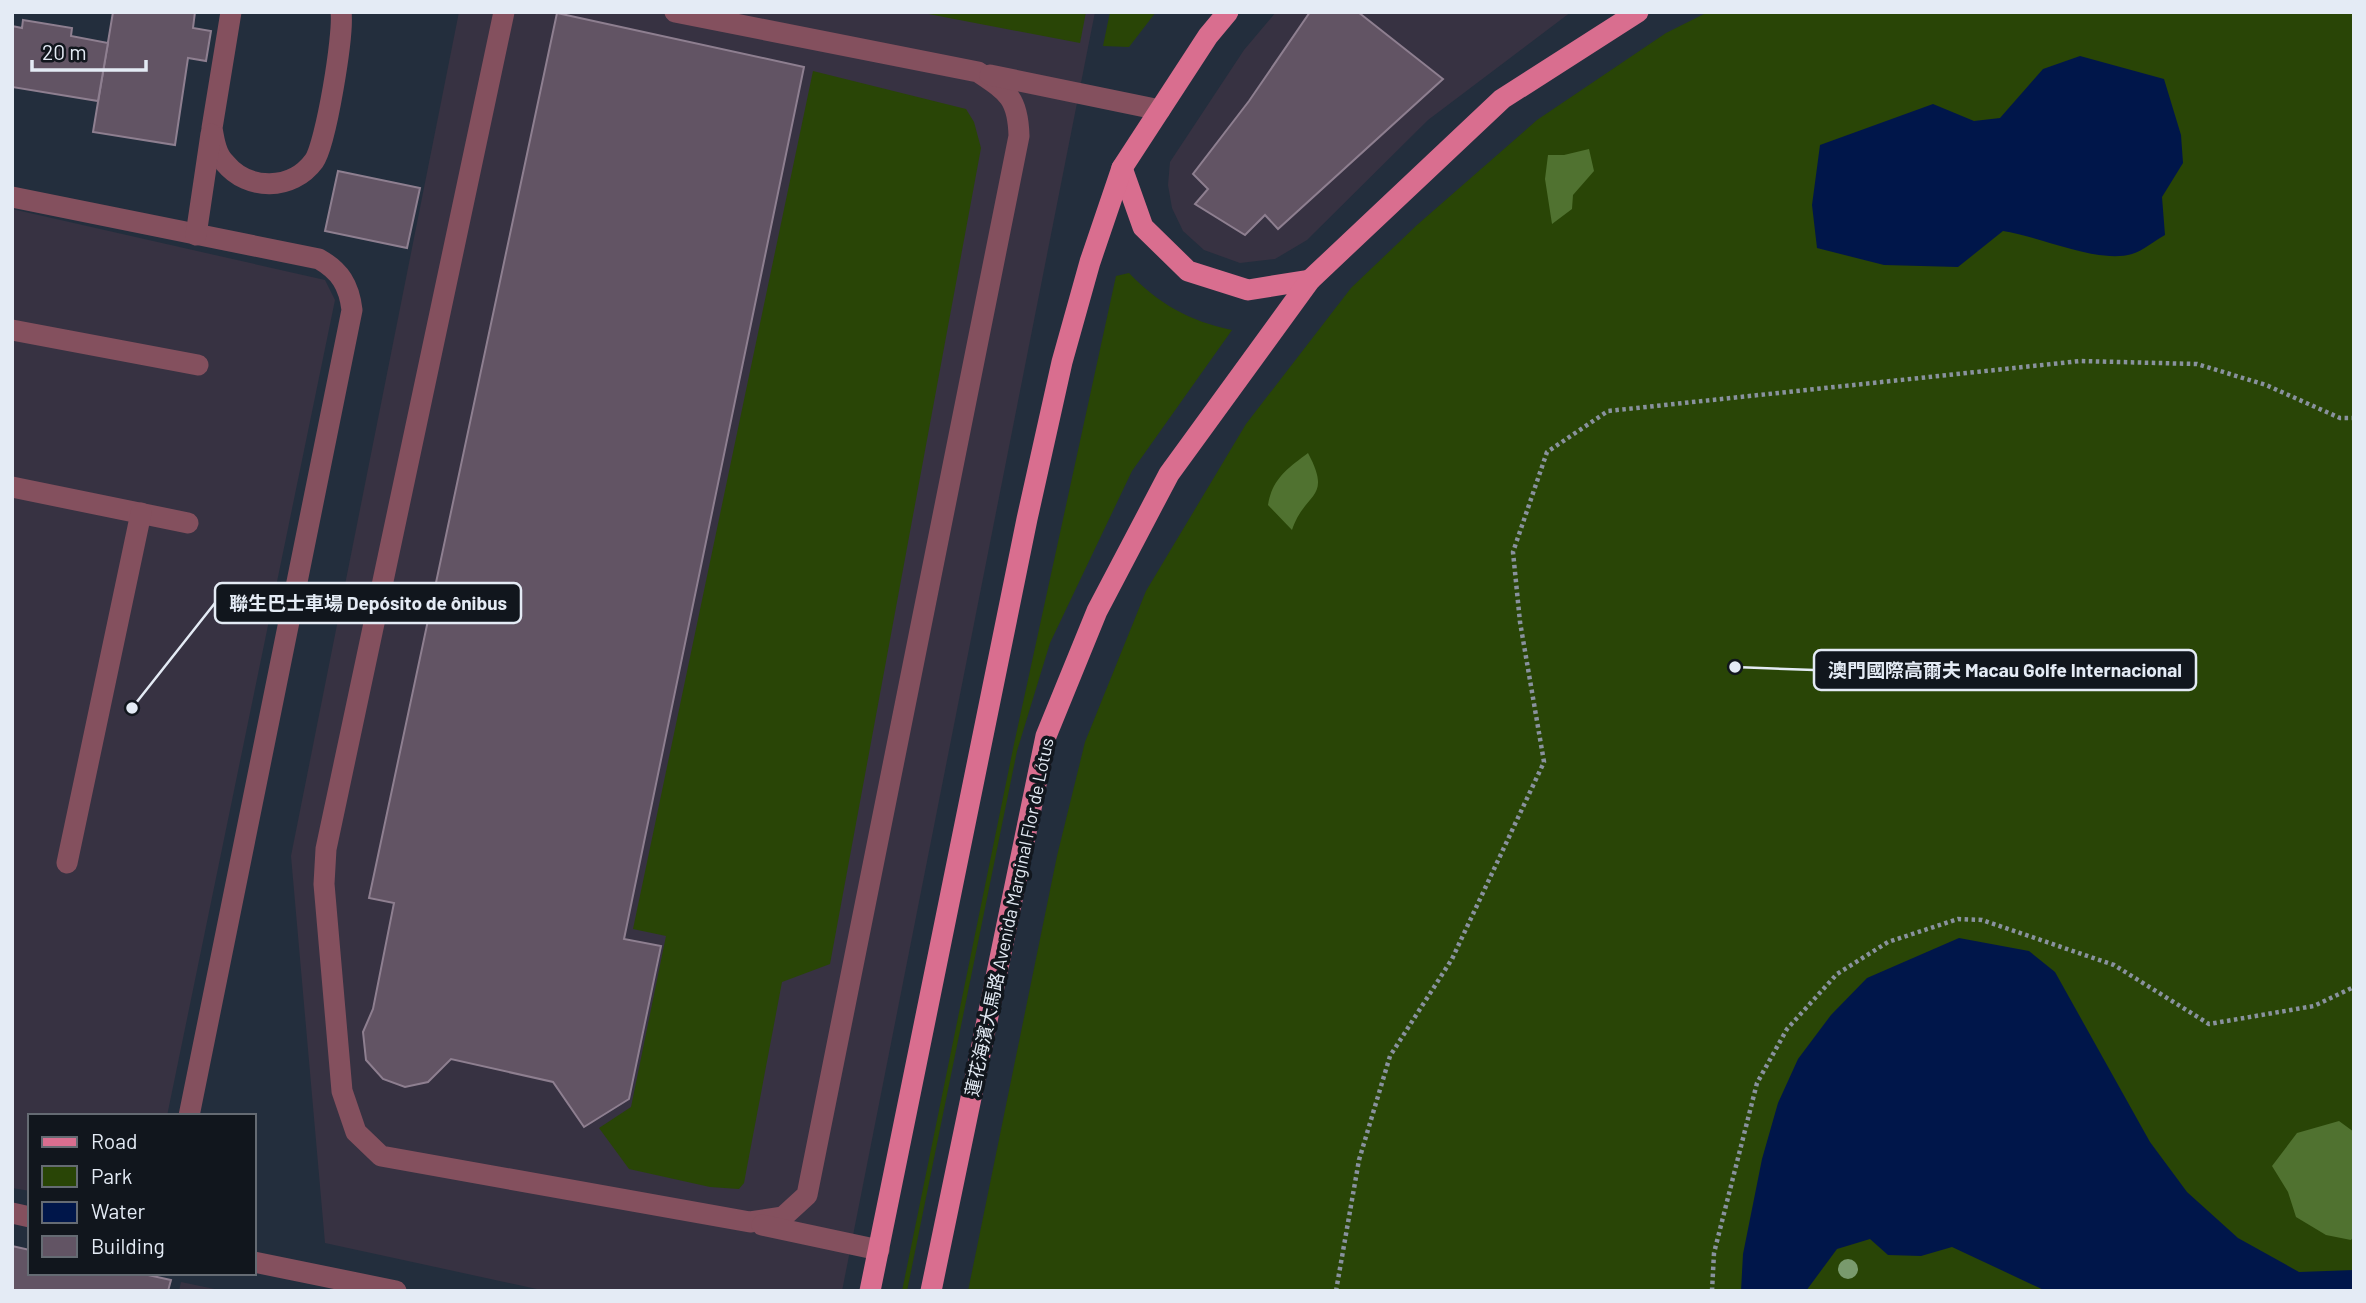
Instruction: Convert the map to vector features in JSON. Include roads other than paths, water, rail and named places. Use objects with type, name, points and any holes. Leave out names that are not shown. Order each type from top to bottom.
[{"type":"main road","points":[[870,1291],[969,798],[1059,375],[1090,262],[1122,168],[1208,36],[1228,12]]},
{"type":"main road","name":"蓮花海濱大馬路 Avenida Marginal Flor de Lótus","points":[[931,1291],[1046,736],[1097,611],[1170,474],[1310,280],[1502,99],[1638,12]]},
{"type":"main road","points":[[1122,168],[1143,228],[1188,271],[1248,290],[1310,280]]},
{"type":"street","points":[[195,234],[231,12]]},
{"type":"street","points":[[504,12],[326,849],[324,884],[342,1091],[356,1132],[381,1156],[750,1222],[878,1250]]},
{"type":"street","points":[[675,12],[1160,110]]},
{"type":"street","points":[[212,128],[215,146],[223,162],[251,182],[286,182],[302,174],[322,145],[342,15]]},
{"type":"street","points":[[750,1222],[783,1217],[807,1195],[1017,149],[1019,115],[1009,92],[978,72]]},
{"type":"street","points":[[12,197],[319,259],[344,279],[352,310],[189,1114]]},
{"type":"street","points":[[12,330],[198,365]]},
{"type":"street","points":[[12,486],[188,523]]},
{"type":"street","points":[[67,863],[141,513]]},
{"type":"street","points":[[256,1262],[396,1291]]},
{"type":"water","points":[[2080,56],[2164,79],[2181,135],[2183,163],[2162,197],[2165,235],[2136,253],[2118,256],[2085,252],[2003,231],[1958,267],[1884,265],[1817,248],[1812,205],[1820,145],[1933,104],[1974,121],[2000,118],[2043,69]]},
{"type":"water","points":[[1959,938],[2029,951],[2055,972],[2150,1142],[2187,1192],[2238,1238],[2299,1272],[2354,1270],[2354,1291],[2046,1291],[1952,1247],[1921,1256],[1888,1255],[1870,1239],[1837,1249],[1806,1291],[1741,1291],[1743,1254],[1762,1159],[1778,1103],[1798,1059],[1831,1015],[1867,978]]},
{"type":"place","name":"澳門國際高爾夫 Macau Golfe Internacional","points":[[1735,667]]},
{"type":"place","name":"聯生巴士車場 Depósito de ônibus","points":[[132,708]]}]
